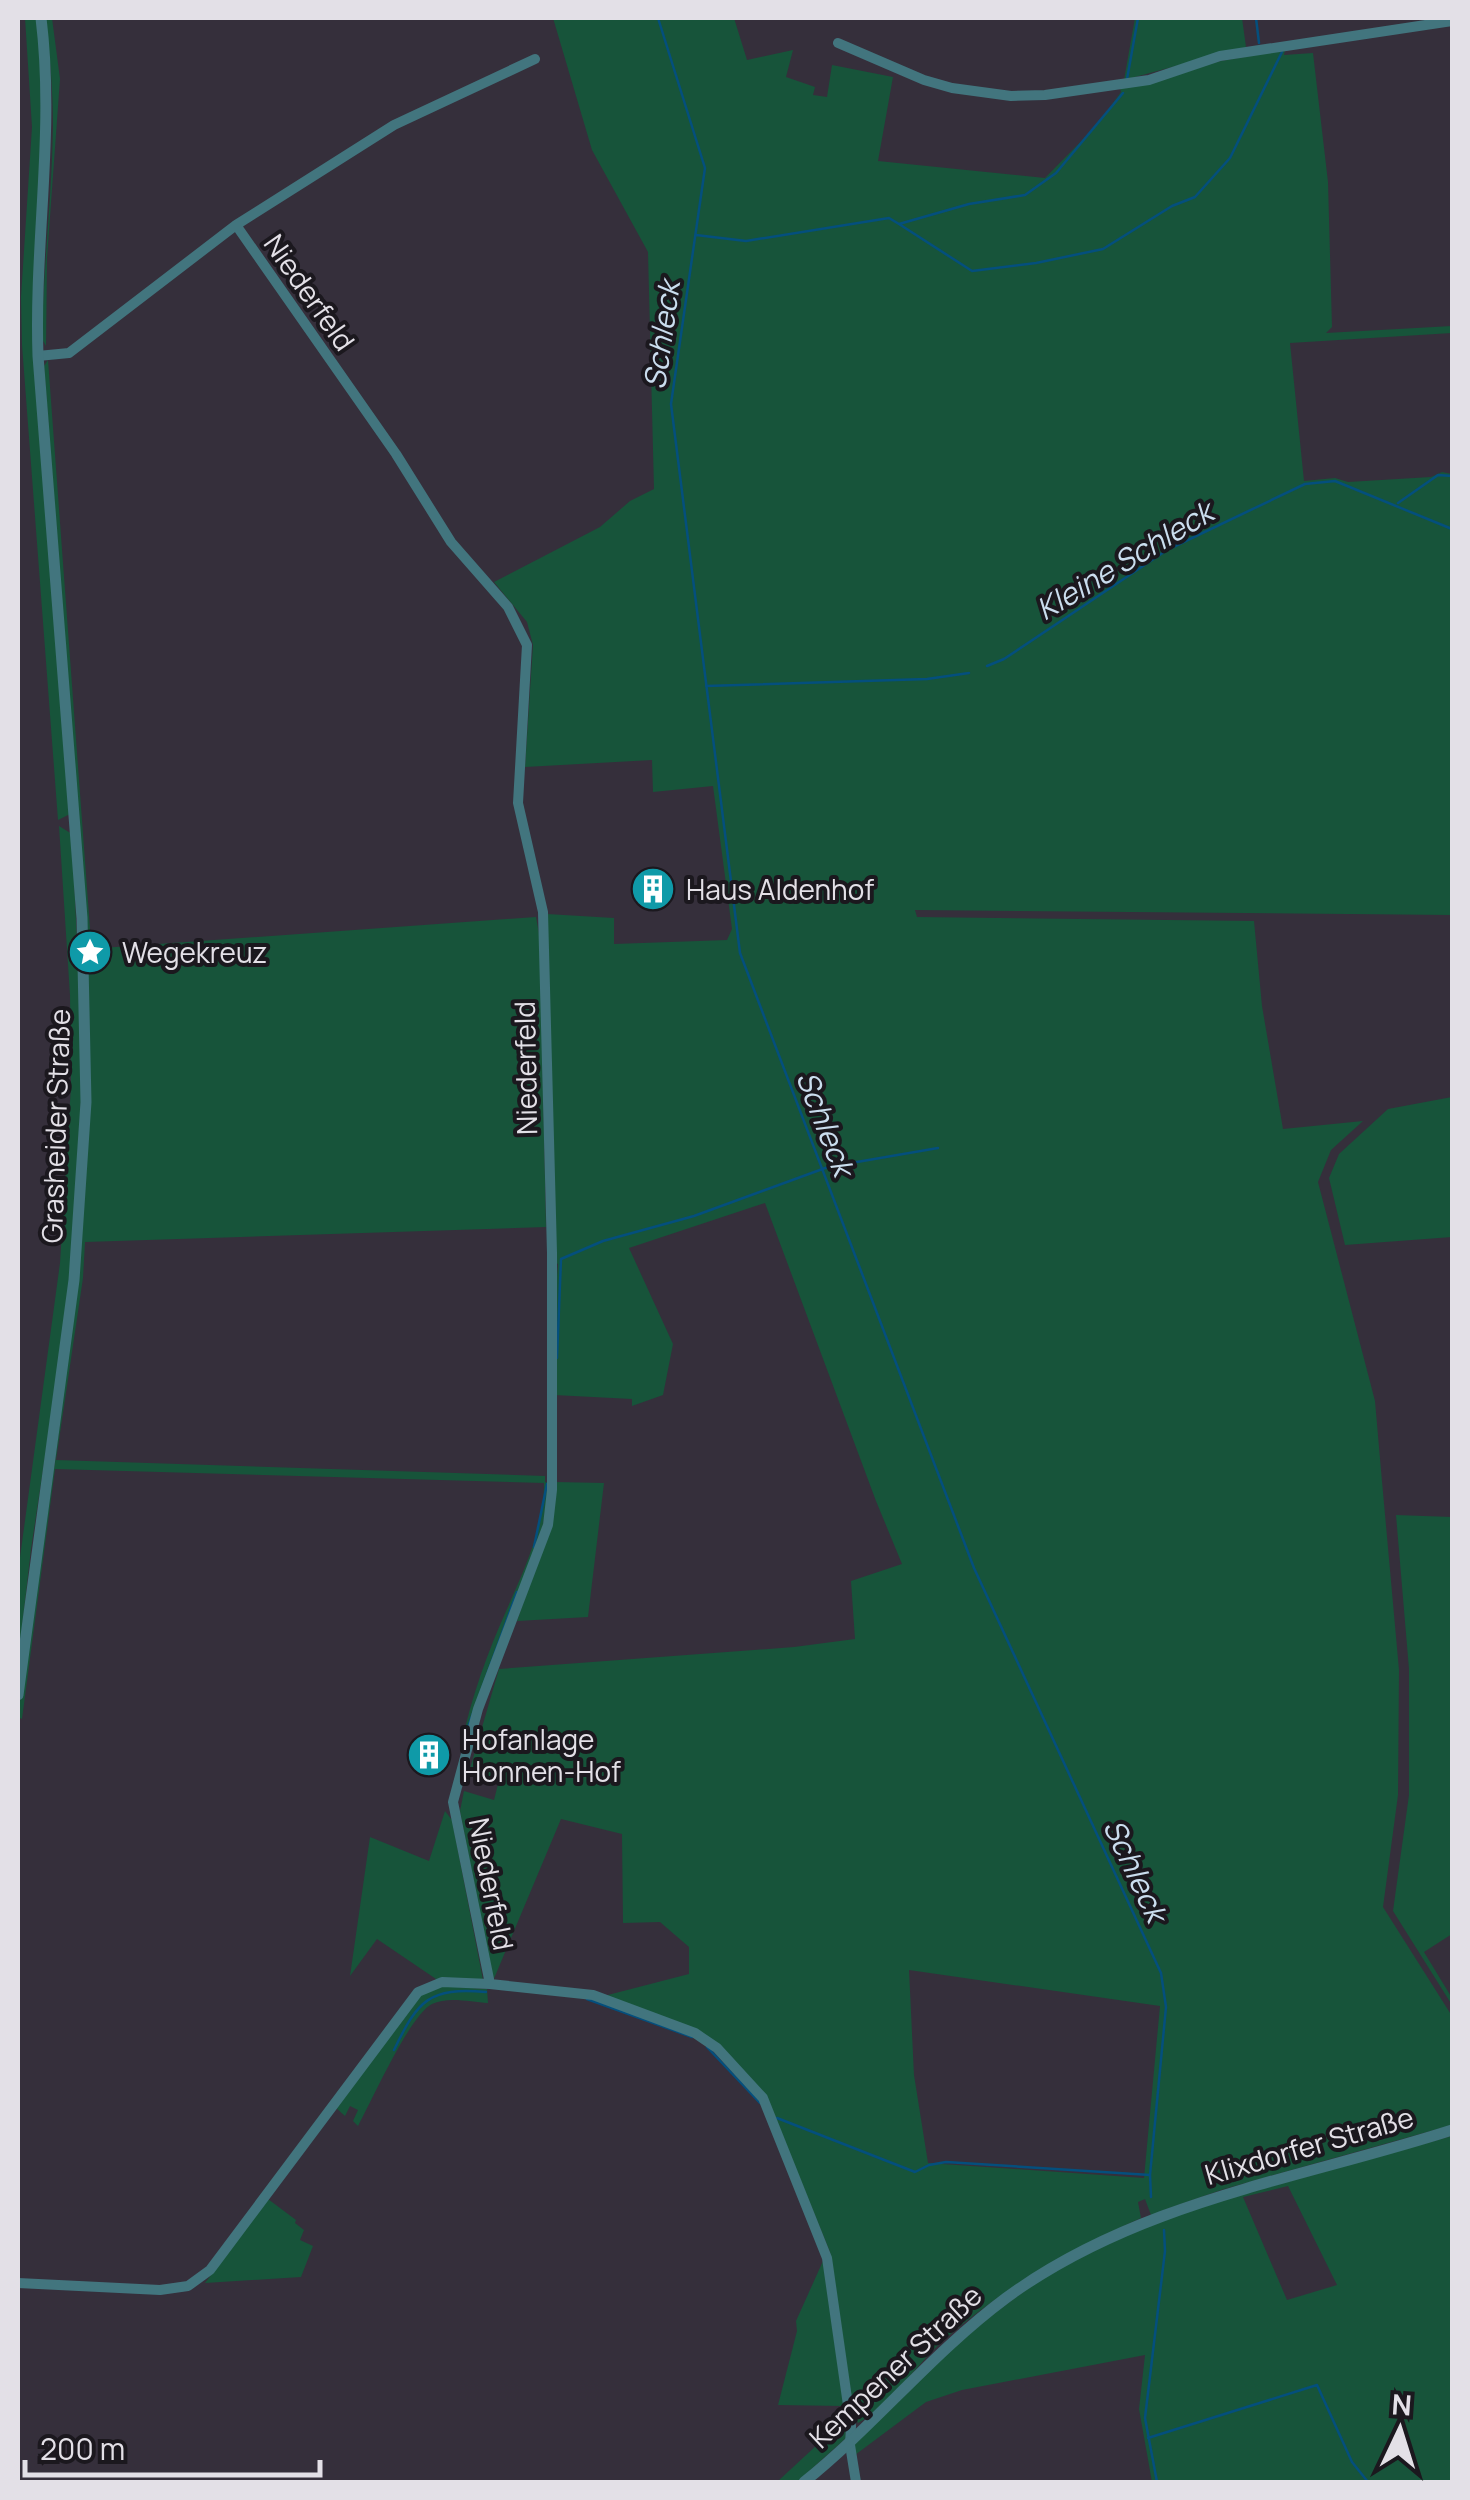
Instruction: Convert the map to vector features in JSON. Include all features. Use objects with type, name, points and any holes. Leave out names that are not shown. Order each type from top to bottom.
[{"type":"street","name":"Grasheider Straße","points":[[18,1695],[74,1280],[86,1102],[82,918],[38,356],[37,283],[48,117],[41,18]]},
{"type":"street","points":[[838,43],[952,88],[1011,96],[1046,95],[1149,80],[1220,56],[1452,21]]},
{"type":"street","name":"Niederfeld","points":[[38,356],[70,353],[236,226],[394,125],[535,59]]},
{"type":"street","name":"Niederfeld","points":[[236,226],[396,454],[452,542],[508,607],[527,645],[518,803],[543,912],[552,1252],[552,1490],[548,1525],[478,1710],[452,1802],[490,1984]]},
{"type":"street","name":"Niederfeld","points":[[18,2282],[160,2290],[188,2286],[210,2270],[418,1992],[442,1982],[592,1995],[695,2033],[717,2048],[763,2098],[827,2258],[856,2482]]},
{"type":"street","name":"Klixdorfer Straße","points":[[1126,2228],[1179,2208],[1452,2130]]},
{"type":"street","name":"Kempener Straße","points":[[804,2482],[850,2444],[945,2347],[1006,2298],[1056,2265],[1126,2228]]},
{"type":"green space","points":[[25,18],[36,18],[42,99],[33,344],[70,814],[58,820],[22,345],[21,297],[32,127]]},
{"type":"green space","points":[[45,18],[52,18],[60,79],[47,258],[46,346],[42,339],[53,127]]},
{"type":"green space","points":[[553,18],[734,18],[747,60],[793,50],[786,77],[815,87],[813,95],[827,97],[832,65],[893,77],[878,161],[1045,178],[1097,125],[1120,88],[1221,61],[1285,50],[1284,55],[1313,53],[1328,182],[1332,327],[1326,333],[1452,326],[1452,333],[1290,343],[1304,481],[1335,478],[1348,482],[1452,474],[1452,915],[915,910],[917,917],[1254,921],[1262,1006],[1283,1129],[1363,1121],[1331,1150],[1318,1182],[1375,1401],[1399,1670],[1398,1795],[1383,1907],[1452,2016],[1452,2125],[1224,2189],[1161,2211],[1230,2198],[1452,2136],[1452,2482],[1152,2482],[1139,2409],[1145,2355],[962,2390],[926,2402],[855,2455],[855,2444],[881,2417],[991,2316],[1085,2254],[1154,2223],[1145,2199],[1138,2202],[1141,2218],[1039,2271],[991,2302],[935,2348],[881,2406],[858,2423],[851,2411],[830,2252],[773,2113],[719,2047],[604,1996],[689,1974],[689,1947],[660,1922],[623,1923],[622,1834],[561,1819],[493,1981],[460,1811],[464,1791],[494,1800],[499,1780],[469,1772],[499,1669],[855,1639],[851,1581],[902,1564],[765,1203],[629,1248],[673,1344],[663,1395],[632,1406],[632,1399],[554,1395],[558,1264],[547,914],[614,918],[614,944],[727,940],[732,929],[713,786],[653,792],[652,760],[525,767],[533,645],[527,622],[494,582],[600,527],[630,501],[654,489],[648,252],[592,150]],"holes":[[[909,1970],[1160,2006],[1144,2178],[928,2163],[914,2075]],[[1288,2186],[1337,2285],[1287,2300],[1243,2197]]]},
{"type":"green space","points":[[1135,18],[1242,18],[1246,47],[1124,80]]},
{"type":"green space","points":[[48,360],[91,942],[44,366]]},
{"type":"green space","points":[[59,826],[72,834],[83,1070],[68,1305],[18,1663],[18,1572],[60,1263],[71,1086],[70,995]]},
{"type":"green space","points":[[536,917],[540,939],[546,1227],[85,1242],[56,1460],[545,1476],[549,1483],[543,1525],[467,1744],[462,1742],[470,1709],[537,1531],[544,1483],[55,1469],[22,1719],[18,1717],[73,1313],[88,949]]},
{"type":"green space","points":[[1452,1097],[1452,1237],[1345,1245],[1329,1178],[1339,1154],[1388,1109]]},
{"type":"green space","points":[[555,1482],[604,1483],[588,1617],[517,1621],[550,1526]]},
{"type":"green space","points":[[1396,1515],[1452,1517],[1452,1934],[1424,1952],[1452,1998],[1452,2005],[1393,1911],[1409,1795],[1409,1669]]},
{"type":"green space","points":[[445,1811],[452,1820],[483,1980],[436,1979],[377,1939],[350,1976],[370,1837],[429,1861]]},
{"type":"green space","points":[[441,1986],[487,1989],[488,2003],[445,2000],[423,2011],[358,2126],[353,2121],[358,2110],[350,2106],[345,2116],[336,2108],[421,1994]]},
{"type":"green space","points":[[268,2199],[296,2220],[304,2230],[300,2240],[313,2246],[301,2277],[205,2283]]},
{"type":"green space","points":[[823,2261],[844,2406],[778,2405],[797,2331],[796,2321]]},
{"type":"green space","points":[[845,2419],[846,2438],[797,2482],[777,2482]]},
{"type":"waterway","name":"Schleck","points":[[658,18],[705,168],[671,404],[740,953],[974,1568],[1161,1973],[1166,2007],[1151,2197]]},
{"type":"waterway","points":[[1127,79],[1138,18]]},
{"type":"waterway","points":[[1256,18],[1259,43]]},
{"type":"waterway","points":[[899,224],[972,271],[1103,249],[1172,206],[1195,197],[1230,158],[1282,52]]},
{"type":"waterway","points":[[696,235],[746,241],[889,218],[899,224],[969,204],[1025,195],[1056,173],[1123,93]]},
{"type":"waterway","points":[[1398,503],[1438,475],[1452,476]]},
{"type":"waterway","name":"Kleine Schleck","points":[[987,666],[1004,659],[1167,550],[1305,484],[1335,481],[1452,529]]},
{"type":"waterway","name":"Kleine Schleck","points":[[706,686],[927,679],[969,673]]},
{"type":"waterway","points":[[557,1358],[561,1259],[603,1241],[694,1216],[828,1167],[938,1148]]},
{"type":"waterway","points":[[534,1547],[547,1484]]},
{"type":"waterway","points":[[467,1730],[517,1592]]},
{"type":"waterway","points":[[394,2050],[410,2019],[428,2000],[451,1992],[486,1992]]},
{"type":"waterway","points":[[587,1999],[692,2037]]},
{"type":"waterway","points":[[707,2047],[760,2103]]},
{"type":"waterway","points":[[777,2118],[915,2172],[946,2162],[1150,2175]]},
{"type":"waterway","name":"Schleck","points":[[1157,2482],[1145,2418],[1165,2251],[1164,2230]]},
{"type":"waterway","points":[[1148,2438],[1317,2385],[1352,2462],[1368,2482]]},
{"type":"place","name":"Haus Aldenhof","points":[[653,889]]},
{"type":"place","name":"Wegekreuz","points":[[90,952]]},
{"type":"place","name":"Hofanlage Honnen-Hof","points":[[429,1755]]}]
